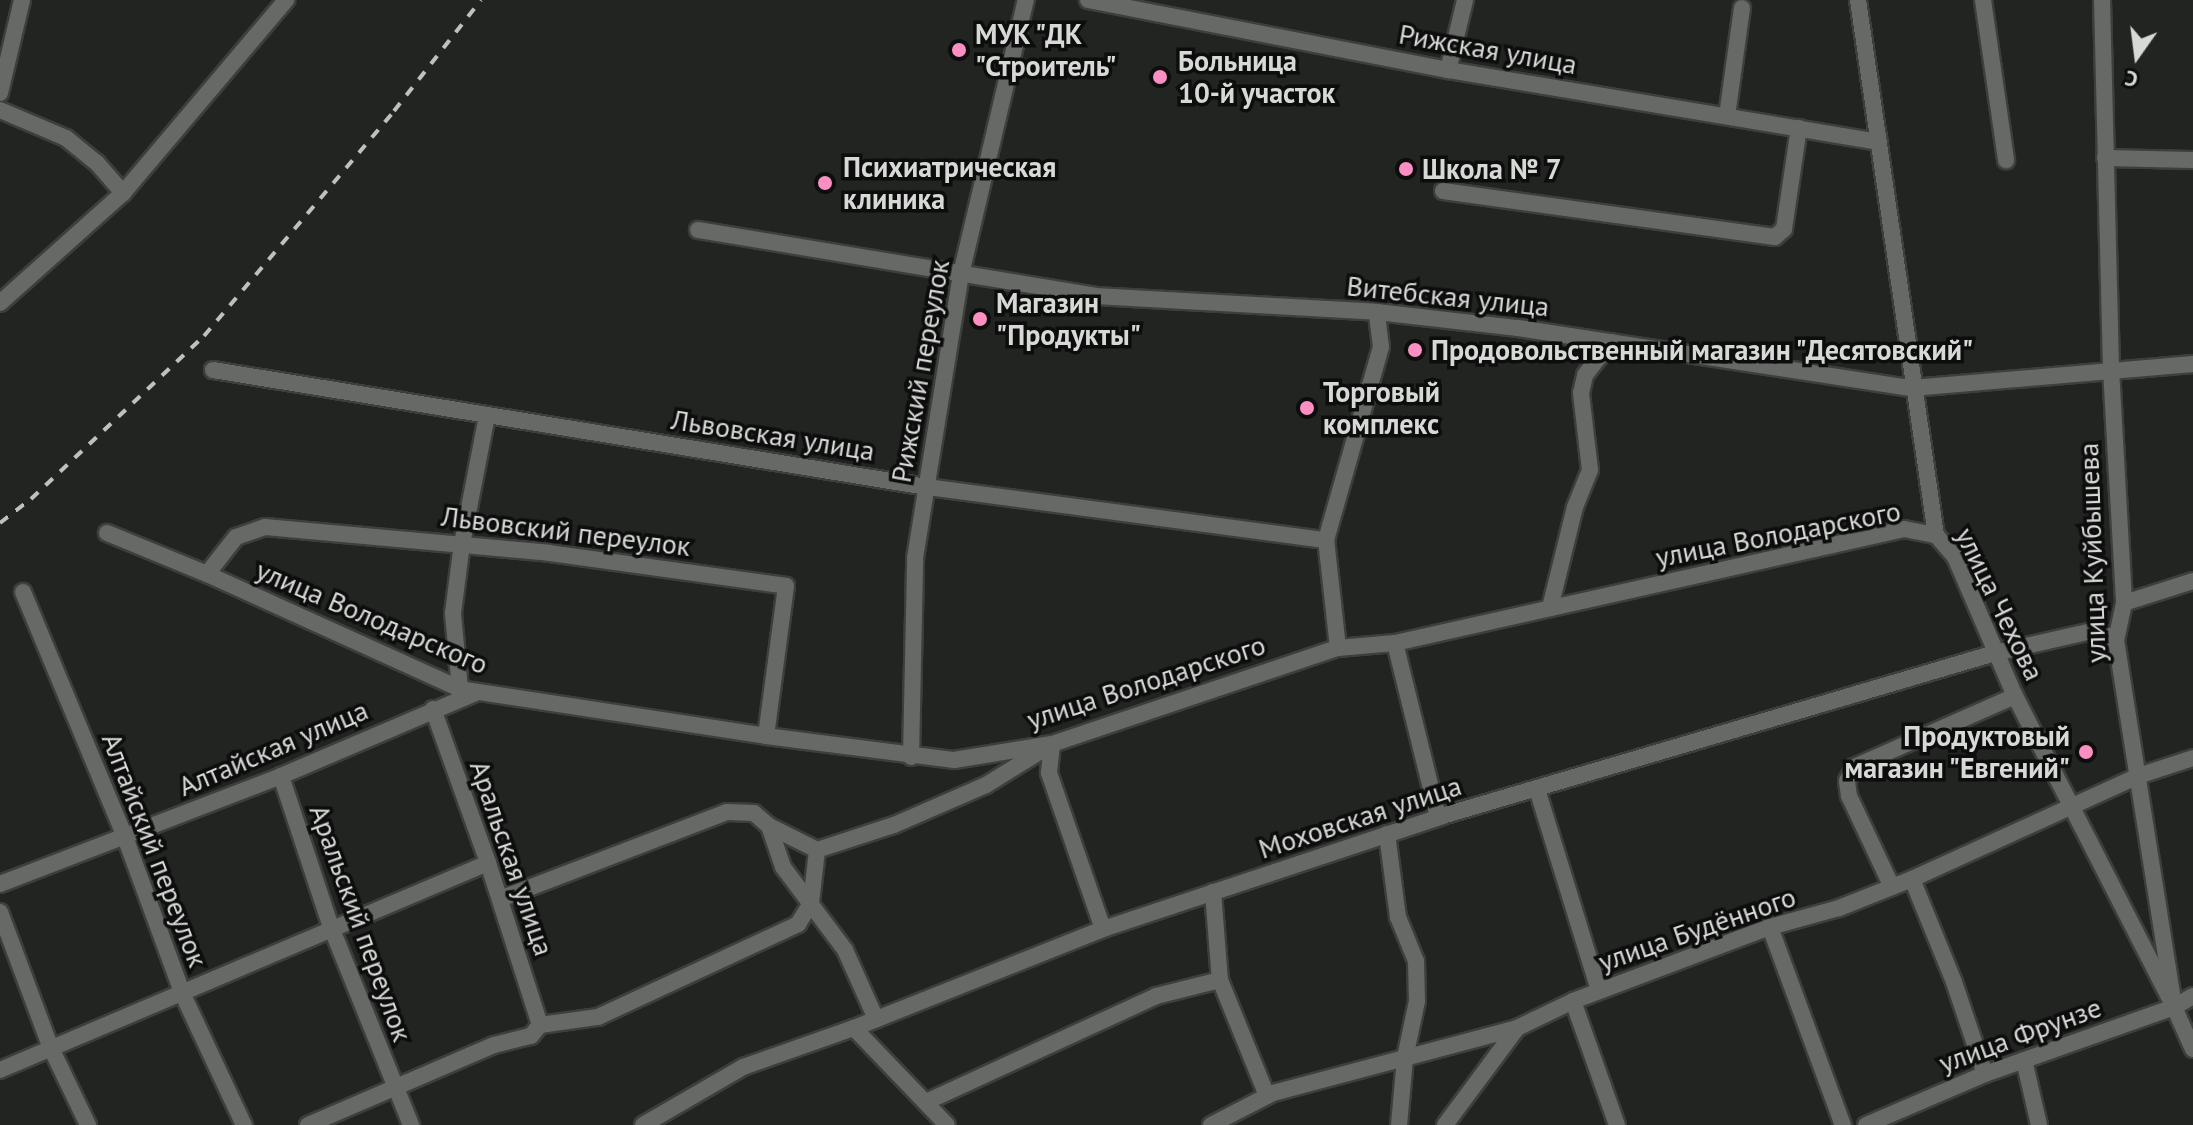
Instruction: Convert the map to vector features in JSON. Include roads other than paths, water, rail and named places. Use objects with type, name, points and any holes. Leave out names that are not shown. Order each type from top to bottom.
[{"type":"street","points":[[0,93],[22,0]]},
{"type":"street","points":[[0,303],[123,193],[286,0]]},
{"type":"street","name":"Рижский переулок","points":[[911,757],[915,558],[961,274],[1026,0]]},
{"type":"street","name":"Рижская улица","points":[[1088,0],[1448,70],[1879,142]]},
{"type":"street","points":[[1448,70],[1465,0]]},
{"type":"street","name":"улица Чехова","points":[[1858,0],[1912,388],[1936,535],[1955,557],[2015,696],[2174,1007]]},
{"type":"street","points":[[1983,0],[2006,160]]},
{"type":"street","name":"улица Куйбышева","points":[[2102,0],[2111,369],[2124,603],[2116,640],[2174,1007],[2193,1049]]},
{"type":"street","points":[[1727,116],[1742,8]]},
{"type":"street","points":[[0,110],[66,138],[97,163],[123,193]]},
{"type":"street","points":[[1443,191],[1775,237],[1784,229],[1799,128]]},
{"type":"street","points":[[2105,158],[2193,160]]},
{"type":"street","name":"Витебская улица","points":[[698,230],[1095,296],[1377,312],[1611,342],[1912,388],[2193,364]]},
{"type":"street","points":[[1338,648],[1326,540],[1381,347],[1377,312]]},
{"type":"street","points":[[1550,608],[1575,507],[1590,470],[1581,393],[1585,375],[1611,342]]},
{"type":"street","name":"Львовская улица","points":[[213,370],[927,487],[1326,540]]},
{"type":"street","points":[[468,691],[453,613],[462,544],[487,415]]},
{"type":"street","name":"Львовский переулок","points":[[207,574],[236,537],[265,527],[462,544],[786,586],[766,736]]},
{"type":"street","name":"улица Володарского","points":[[107,533],[207,574],[468,691],[911,757],[954,760],[1052,744],[1338,648],[1395,643],[1904,529],[1936,535]]},
{"type":"street","points":[[2124,603],[2193,581]]},
{"type":"street","name":"Алтайский переулок","points":[[23,592],[125,837],[183,995],[244,1125]]},
{"type":"street","name":"Моховская улица","points":[[643,1125],[743,1067],[854,1028],[1103,929],[1438,817],[1995,653],[2096,630],[2116,640]]},
{"type":"street","points":[[1395,643],[1438,817]]},
{"type":"street","name":"Алтайская улица","points":[[0,884],[281,776],[468,691]]},
{"type":"street","points":[[1892,887],[1849,796],[1847,781],[1854,767],[2015,696]]},
{"type":"street","name":"Аральская улица","points":[[433,709],[488,863],[540,1025]]},
{"type":"street","points":[[500,899],[727,812],[754,813],[769,826],[817,850],[894,825],[986,785],[1052,744]]},
{"type":"street","points":[[1052,744],[1049,773],[1103,929]]},
{"type":"street","name":"улица Будённого","points":[[1211,1125],[1267,1096],[1517,1028],[1573,1001],[1770,927],[1839,908],[1912,879],[2138,776],[2193,758]]},
{"type":"street","name":"Аральский переулок","points":[[281,776],[331,927],[411,1125]]},
{"type":"street","points":[[1537,789],[1599,991]]},
{"type":"street","points":[[769,826],[783,867],[845,950],[876,1019]]},
{"type":"street","points":[[1387,834],[1398,917],[1416,961],[1417,1001],[1405,1058],[1399,1125]]},
{"type":"street","points":[[308,1125],[494,1045],[531,1036],[540,1025],[598,1017],[798,924],[811,903],[817,850]]},
{"type":"street","points":[[0,1070],[50,1046],[183,995],[331,927],[488,863]]},
{"type":"street","points":[[1912,879],[1954,982],[1985,1074]]},
{"type":"street","points":[[1213,892],[1220,980],[1267,1096]]},
{"type":"street","points":[[0,912],[50,1046],[88,1125]]},
{"type":"street","points":[[1770,927],[1843,1125]]},
{"type":"street","points":[[926,1102],[1156,996],[1220,980]]},
{"type":"street","name":"улица Фрунзе","points":[[1866,1125],[1985,1074],[2174,1007],[2193,996]]},
{"type":"street","points":[[1573,1001],[1617,1125]]},
{"type":"street","points":[[854,1028],[947,1125]]},
{"type":"street","points":[[1445,1125],[1517,1028]]},
{"type":"street","points":[[2024,1060],[2039,1125]]},
{"type":"railway","points":[[0,523],[31,499],[204,336],[394,111],[481,0]]},
{"type":"place","name":"МУК \"ДК \"Строитель\"","points":[[959,50]]},
{"type":"place","name":"Больница 10-й участок","points":[[1160,77]]},
{"type":"place","name":"Школа № 7","points":[[1406,169]]},
{"type":"place","name":"Психиатрическая клиника","points":[[825,183]]},
{"type":"place","name":"Магазин \"Продукты\"","points":[[980,319]]},
{"type":"place","name":"Продовольственный магазин \"Деcятовский\"","points":[[1415,350]]},
{"type":"place","name":"Торговый комплекс","points":[[1307,408]]},
{"type":"place","name":"Продуктовый магазин \"Евгений\"","points":[[2086,752]]}]
